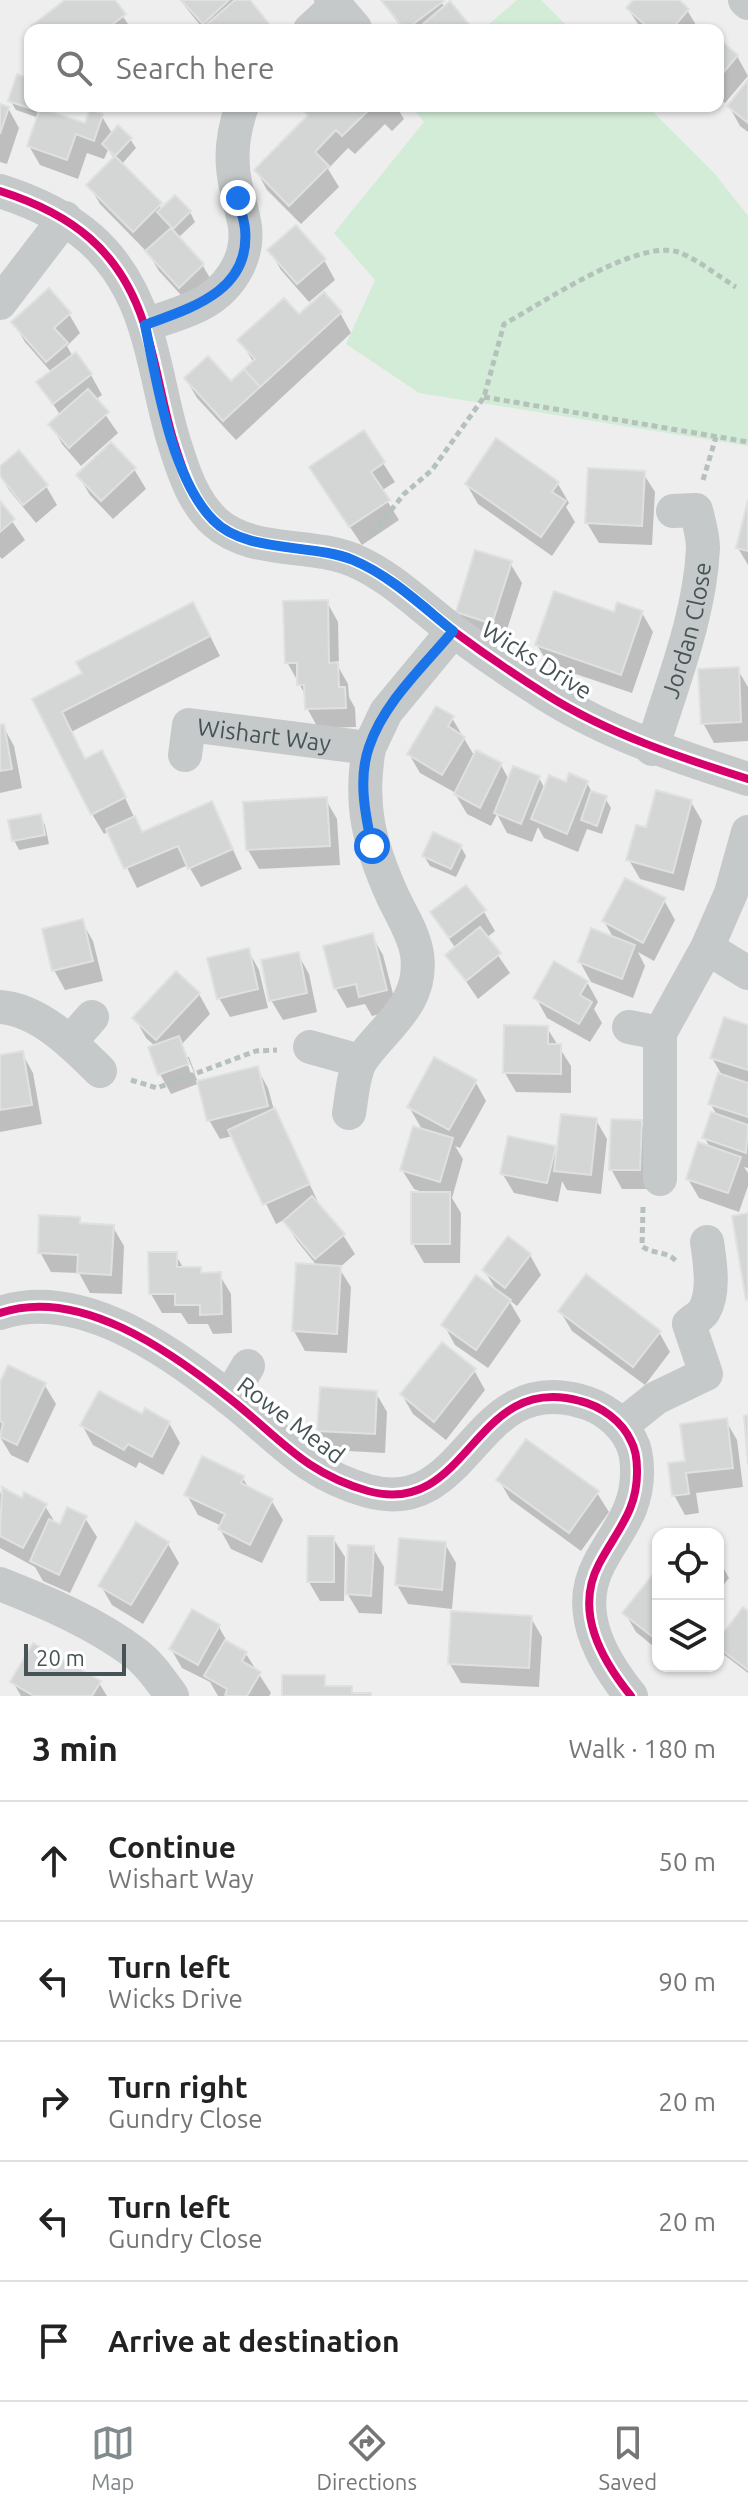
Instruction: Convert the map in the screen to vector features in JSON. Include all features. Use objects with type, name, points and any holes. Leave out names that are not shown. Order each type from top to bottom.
[{"type":"street","points":[[320,24],[341,11]]},
{"type":"street","points":[[145,325],[198,306],[225,288],[237,269],[245,248],[245,228],[233,168],[233,146],[241,112]]},
{"type":"street","name":"Wicks Drive","points":[[0,191],[31,201],[85,232],[110,257],[129,285],[145,325],[161,401],[187,484],[214,521],[237,536],[351,559],[387,578],[453,631],[550,697],[652,749],[748,779]]},
{"type":"street","points":[[0,303],[65,218]]},
{"type":"street","name":"Jordan Close","points":[[652,749],[699,585],[703,544],[691,502]]},
{"type":"street","points":[[349,1113],[360,1061],[408,1004],[415,979],[417,953],[372,846],[364,810],[364,776],[369,748],[386,712],[453,631]]},
{"type":"street","name":"Wishart Way","points":[[185,755],[189,725],[369,748]]},
{"type":"street","points":[[660,1179],[650,1039],[707,948],[731,893],[748,832]]},
{"type":"street","points":[[707,948],[748,973]]},
{"type":"street","points":[[0,1007],[18,1008],[81,1029],[100,1071]]},
{"type":"street","points":[[310,1047],[360,1061]]},
{"type":"street","points":[[631,1696],[599,1649],[592,1629],[589,1598],[599,1564],[621,1532],[635,1496],[636,1456],[632,1441],[621,1426],[656,1398],[706,1374],[689,1324],[703,1312],[708,1292],[711,1267],[707,1242]]},
{"type":"street","name":"Rowe Mead","points":[[0,1313],[37,1307],[70,1308],[155,1345],[229,1398],[318,1472],[342,1484],[374,1493],[423,1489],[440,1480],[505,1410],[546,1395],[589,1403],[606,1412],[621,1426]]},
{"type":"street","name":"Rowe Mead","points":[[229,1398],[248,1366]]},
{"type":"street","points":[[0,1584],[61,1611],[136,1654],[172,1696]]},
{"type":"path","points":[[351,559],[404,494],[432,470],[484,397],[504,324],[625,257],[654,251],[678,252],[736,287]]},
{"type":"path","points":[[484,397],[748,442]]},
{"type":"path","points":[[691,502],[716,437]]},
{"type":"path","points":[[100,1071],[157,1088],[256,1051],[310,1047]]},
{"type":"green space","points":[[517,0],[541,0],[565,24],[489,24]]},
{"type":"green space","points":[[416,112],[653,112],[715,174],[748,216],[748,446],[419,393],[346,344],[375,280],[334,233],[424,122]]},
{"type":"building","points":[[65,0],[115,0],[126,14],[113,24],[34,24]]},
{"type":"building","points":[[181,0],[229,0],[203,24]]},
{"type":"building","points":[[235,0],[250,0],[269,24],[207,24]]},
{"type":"building","points":[[381,0],[444,1],[413,24],[400,24]]},
{"type":"building","points":[[633,0],[679,0],[689,9],[676,24],[644,24],[626,8]]},
{"type":"building","points":[[450,1],[469,24],[423,24]]},
{"type":"building","points":[[724,43],[738,55],[724,72]]},
{"type":"building","points":[[17,74],[24,77],[24,106],[8,101]]},
{"type":"building","points":[[748,80],[748,123],[727,106]]},
{"type":"building","points":[[0,104],[9,107],[0,134]]},
{"type":"building","points":[[39,112],[52,112],[85,123],[89,112],[103,114],[94,141],[76,134],[67,160],[27,146]]},
{"type":"building","points":[[305,112],[367,112],[342,136],[336,130],[315,152],[329,166],[289,206],[254,170],[308,115]]},
{"type":"building","points":[[118,125],[132,138],[115,156],[102,144]]},
{"type":"building","points":[[115,156],[162,203],[133,232],[86,185]]},
{"type":"building","points":[[175,195],[191,211],[173,229],[157,212]]},
{"type":"building","points":[[296,225],[326,259],[297,284],[267,250]]},
{"type":"building","points":[[171,228],[204,264],[179,288],[145,251]]},
{"type":"building","points":[[49,288],[71,313],[54,328],[68,343],[46,362],[11,322]]},
{"type":"building","points":[[324,292],[342,312],[260,387],[244,369],[255,359],[237,340],[284,298],[299,314]]},
{"type":"building","points":[[76,352],[92,374],[53,404],[36,382]]},
{"type":"building","points":[[208,356],[231,381],[244,369],[260,387],[223,421],[184,378]]},
{"type":"building","points":[[88,389],[109,412],[69,448],[48,424]]},
{"type":"building","points":[[364,430],[385,462],[371,472],[390,500],[349,527],[309,467]]},
{"type":"building","points":[[496,438],[559,482],[552,492],[566,501],[541,537],[465,484]]},
{"type":"building","points":[[111,442],[136,468],[101,501],[76,475]]},
{"type":"building","points":[[19,450],[48,485],[23,505],[0,476],[0,466]]},
{"type":"building","points":[[588,468],[645,471],[642,526],[585,523]]},
{"type":"building","points":[[748,500],[748,551],[736,548]]},
{"type":"building","points":[[0,501],[15,519],[0,532]]},
{"type":"building","points":[[475,550],[512,561],[492,624],[456,612]]},
{"type":"building","points":[[554,591],[614,612],[617,602],[643,611],[621,675],[535,645]]},
{"type":"building","points":[[328,600],[329,663],[338,662],[339,687],[345,687],[346,708],[305,709],[304,685],[297,685],[297,663],[285,663],[283,601]]},
{"type":"building","points":[[193,602],[210,636],[62,712],[85,759],[102,750],[126,797],[91,815],[32,699],[82,673],[76,662]]},
{"type":"building","points":[[739,667],[741,722],[701,724],[698,669]]},
{"type":"building","points":[[436,706],[454,716],[448,726],[465,737],[442,775],[407,754]]},
{"type":"building","points":[[4,724],[12,769],[0,771],[0,725]]},
{"type":"building","points":[[476,750],[502,763],[480,808],[454,794]]},
{"type":"building","points":[[513,766],[540,776],[521,824],[494,813]]},
{"type":"building","points":[[569,773],[588,781],[567,834],[531,819],[549,775],[566,782]]},
{"type":"building","points":[[656,790],[692,800],[673,873],[626,860],[636,825],[646,827]]},
{"type":"building","points":[[591,791],[607,796],[597,826],[581,820]]},
{"type":"building","points":[[327,797],[330,846],[246,850],[243,802]]},
{"type":"building","points":[[212,801],[233,849],[188,869],[178,846],[124,869],[106,829],[135,816],[142,832]]},
{"type":"building","points":[[41,814],[45,835],[12,841],[8,820]]},
{"type":"building","points":[[433,832],[462,845],[451,869],[422,856]]},
{"type":"building","points":[[625,878],[666,898],[643,943],[602,921]]},
{"type":"building","points":[[466,885],[486,910],[449,938],[430,912]]},
{"type":"building","points":[[83,919],[93,961],[52,971],[42,929]]},
{"type":"building","points":[[480,927],[501,953],[466,981],[445,955]]},
{"type":"building","points":[[591,928],[635,945],[622,979],[578,962]]},
{"type":"building","points":[[373,933],[387,990],[359,997],[356,984],[334,989],[323,946]]},
{"type":"building","points":[[249,948],[258,989],[217,999],[207,958]]},
{"type":"building","points":[[299,952],[307,993],[269,1001],[261,960]]},
{"type":"building","points":[[554,961],[588,981],[580,995],[592,1002],[579,1024],[533,998]]},
{"type":"building","points":[[176,971],[200,993],[156,1040],[132,1018]]},
{"type":"building","points":[[724,1017],[748,1025],[748,1070],[710,1058]]},
{"type":"building","points":[[504,1025],[548,1026],[548,1044],[561,1044],[561,1074],[503,1073]]},
{"type":"building","points":[[179,1036],[189,1064],[158,1075],[148,1047]]},
{"type":"building","points":[[23,1051],[32,1105],[0,1110],[0,1055]]},
{"type":"building","points":[[434,1057],[477,1080],[449,1130],[407,1107]]},
{"type":"building","points":[[258,1066],[268,1106],[207,1121],[197,1081]]},
{"type":"building","points":[[718,1073],[748,1083],[748,1117],[708,1104]]},
{"type":"building","points":[[275,1108],[310,1184],[263,1205],[228,1130]]},
{"type":"building","points":[[711,1112],[748,1125],[746,1153],[702,1138]]},
{"type":"building","points":[[561,1114],[597,1118],[591,1175],[554,1171]]},
{"type":"building","points":[[611,1119],[642,1120],[640,1170],[609,1170]]},
{"type":"building","points":[[413,1126],[453,1138],[440,1182],[400,1170]]},
{"type":"building","points":[[508,1136],[556,1146],[547,1183],[500,1174]]},
{"type":"building","points":[[698,1142],[741,1157],[728,1193],[686,1179]]},
{"type":"building","points":[[411,1192],[450,1192],[450,1244],[411,1244]]},
{"type":"building","points":[[312,1196],[345,1234],[315,1259],[283,1221]]},
{"type":"building","points":[[748,1213],[748,1299],[746,1300],[732,1216]]},
{"type":"building","points":[[39,1215],[80,1217],[80,1223],[114,1225],[111,1275],[77,1273],[78,1255],[38,1253]]},
{"type":"building","points":[[508,1236],[531,1254],[505,1288],[482,1270]]},
{"type":"building","points":[[148,1252],[177,1252],[177,1267],[201,1267],[201,1273],[221,1272],[222,1314],[200,1315],[200,1305],[175,1305],[175,1294],[149,1294]]},
{"type":"building","points":[[296,1263],[341,1266],[337,1334],[292,1331]]},
{"type":"building","points":[[586,1274],[661,1331],[633,1367],[558,1311]]},
{"type":"building","points":[[476,1275],[511,1300],[476,1350],[441,1325]]},
{"type":"building","points":[[442,1342],[476,1369],[434,1422],[400,1394]]},
{"type":"building","points":[[8,1365],[46,1383],[17,1445],[0,1437],[3,1423],[0,1421],[0,1382]]},
{"type":"building","points":[[320,1387],[377,1391],[375,1434],[317,1431]]},
{"type":"building","points":[[99,1391],[142,1414],[145,1408],[170,1422],[152,1457],[128,1444],[124,1450],[80,1425]]},
{"type":"building","points":[[748,1415],[748,1465],[744,1416]]},
{"type":"building","points":[[727,1418],[733,1468],[686,1473],[689,1494],[672,1496],[668,1463],[685,1461],[680,1424]]},
{"type":"building","points":[[526,1439],[599,1491],[569,1533],[496,1480]]},
{"type":"building","points":[[202,1456],[244,1476],[241,1483],[273,1499],[250,1545],[218,1529],[225,1514],[184,1495]]},
{"type":"building","points":[[2,1487],[22,1498],[24,1492],[47,1504],[23,1548],[0,1536]]},
{"type":"building","points":[[67,1507],[87,1516],[59,1575],[30,1561],[49,1519],[60,1524]]},
{"type":"building","points":[[136,1522],[169,1542],[131,1605],[98,1586]]},
{"type":"building","points":[[308,1536],[334,1536],[334,1582],[307,1582]]},
{"type":"building","points":[[399,1538],[446,1542],[442,1590],[395,1585]]},
{"type":"building","points":[[348,1545],[374,1546],[371,1596],[346,1594]]},
{"type":"building","points":[[652,1576],[652,1636],[622,1613]]},
{"type":"building","points":[[743,1607],[748,1611],[748,1670],[724,1652],[724,1632]]},
{"type":"building","points":[[192,1609],[220,1625],[198,1665],[169,1649]]},
{"type":"building","points":[[451,1611],[532,1616],[529,1668],[448,1664]]},
{"type":"building","points":[[225,1640],[247,1652],[242,1661],[261,1672],[247,1696],[225,1696],[227,1689],[204,1676]]},
{"type":"building","points":[[33,1643],[101,1681],[92,1696],[34,1696],[10,1682]]},
{"type":"building","points":[[282,1675],[325,1675],[325,1686],[352,1686],[352,1693],[371,1693],[371,1696],[282,1696]]},
{"type":"cycle path","points":[[0,191],[50,211],[71,224],[90,238],[122,275],[144,324],[185,474],[200,505],[215,522],[230,532],[264,544],[318,551],[353,560],[393,583],[487,655],[571,709],[645,743],[748,779]]},
{"type":"cycle path","points":[[0,1313],[30,1307],[61,1308],[122,1328],[179,1361],[309,1464],[368,1491],[402,1494],[429,1485],[492,1424],[516,1406],[544,1397],[580,1401],[603,1411],[622,1427],[633,1444],[637,1463],[636,1484],[630,1509],[592,1582],[590,1617],[601,1650],[631,1696]]},
{"type":"route","points":[[238,198],[245,228],[245,248],[225,288],[198,306],[145,325],[161,401],[187,484],[214,521],[237,536],[351,559],[387,578],[453,631],[386,712],[369,748],[364,776],[364,810],[372,846]]}]
